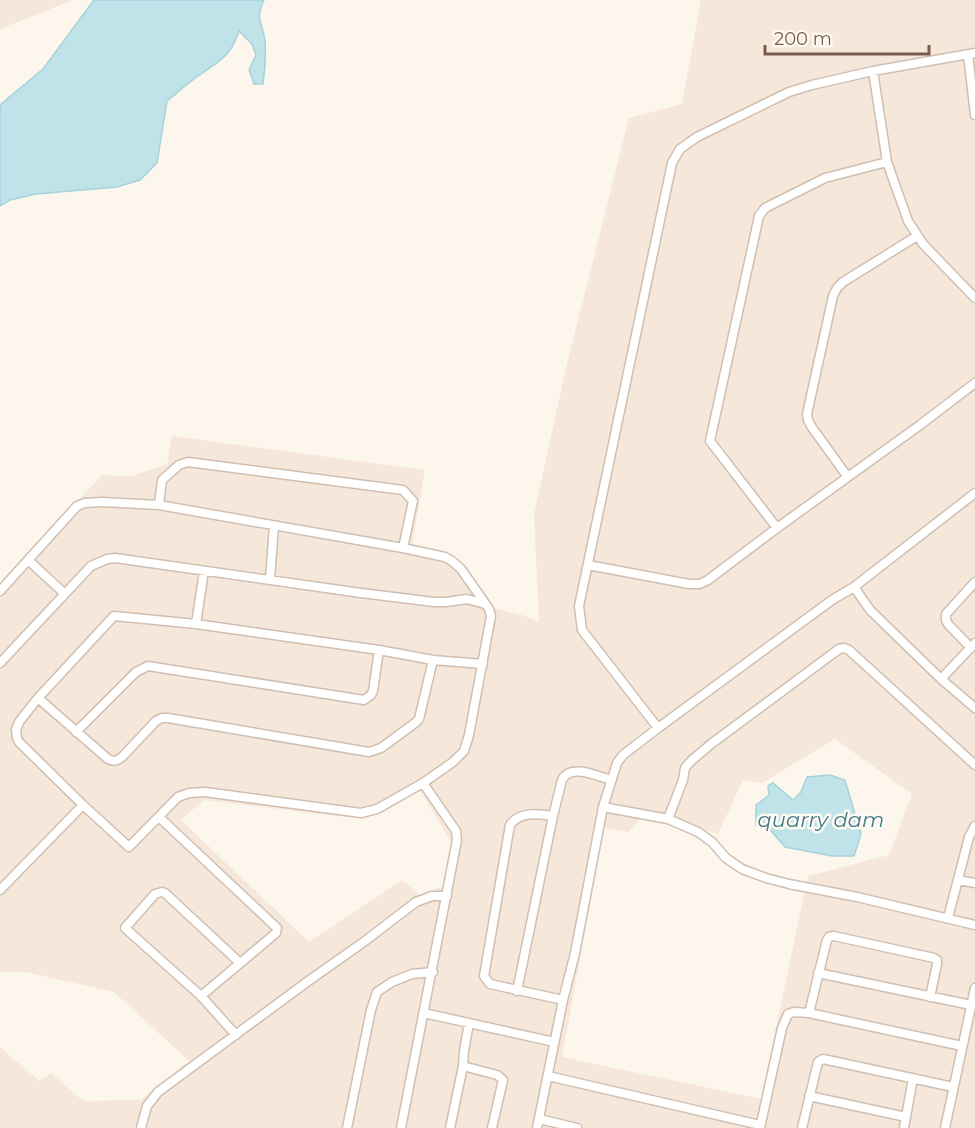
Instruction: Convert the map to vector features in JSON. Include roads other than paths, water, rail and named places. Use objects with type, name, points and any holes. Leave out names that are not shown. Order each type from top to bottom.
[{"type":"street","points":[[658,728],[582,630],[579,606],[672,163],[680,149],[697,138],[789,92],[873,71],[971,54],[975,115]]},
{"type":"street","points":[[873,71],[887,162],[908,221],[917,236],[975,298]]},
{"type":"street","points":[[777,528],[710,441],[759,216],[765,208],[825,178],[887,162]]},
{"type":"street","points":[[847,476],[811,426],[807,414],[833,296],[843,282],[917,236]]},
{"type":"street","points":[[588,565],[700,584],[975,383]]},
{"type":"street","points":[[159,505],[162,480],[179,465],[188,462],[403,490],[413,501],[403,548]]},
{"type":"street","points":[[577,1128],[538,1124],[603,807],[617,763],[623,755],[658,728],[832,600],[854,587],[975,493]]},
{"type":"street","points":[[0,591],[77,506],[102,502],[159,505],[445,557],[465,574],[491,612],[483,664],[464,751],[453,762],[423,783],[377,809],[361,813],[199,792],[189,793],[178,797],[129,847],[19,742],[16,730],[19,722],[38,698],[114,616],[196,624],[433,660],[483,664]]},
{"type":"street","points":[[270,579],[274,526]]},
{"type":"street","points":[[0,663],[91,566],[106,559],[115,558],[434,602],[467,599],[485,604]]},
{"type":"street","points":[[28,560],[64,593]]},
{"type":"street","points":[[196,624],[204,571]]},
{"type":"street","points":[[941,679],[973,645],[948,624],[946,614],[975,582]]},
{"type":"street","points":[[854,587],[870,609],[941,679],[975,708]]},
{"type":"street","points":[[668,819],[683,780],[685,768],[691,761],[839,649],[844,648],[849,650],[975,765]]},
{"type":"street","points":[[76,732],[136,672],[148,666],[364,700],[373,691],[379,650]]},
{"type":"street","points":[[38,698],[113,762],[122,757],[156,721],[162,718],[369,752],[376,751],[419,719],[433,660]]},
{"type":"street","points":[[517,991],[553,816],[564,775],[575,771],[611,780]]},
{"type":"street","points":[[401,1128],[433,972],[457,835],[423,783]]},
{"type":"street","points":[[0,890],[83,805]]},
{"type":"street","points":[[603,807],[668,819],[698,832],[712,842],[734,864],[766,878],[975,925]]},
{"type":"street","points":[[553,816],[532,814],[516,819],[510,825],[484,976],[490,984],[563,1000]]},
{"type":"street","points":[[159,817],[277,928],[276,933],[201,996]]},
{"type":"street","points":[[948,918],[969,837],[975,826]]},
{"type":"street","points":[[958,880],[975,883]]},
{"type":"street","points":[[236,1035],[201,996],[125,927],[155,894],[162,892],[240,963]]},
{"type":"street","points":[[141,1128],[147,1106],[158,1092],[416,902],[432,897],[447,896]]},
{"type":"street","points":[[810,1013],[827,940],[834,936],[934,958],[937,964],[930,997]]},
{"type":"street","points":[[347,1128],[371,1010],[377,992],[392,982],[412,974],[433,972]]},
{"type":"street","points":[[818,973],[971,1005]]},
{"type":"street","points":[[946,1128],[975,987]]},
{"type":"street","points":[[424,1013],[554,1042]]},
{"type":"street","points":[[548,1076],[760,1127],[782,1028],[788,1014],[810,1013],[962,1046]]},
{"type":"street","points":[[450,1128],[469,1023]]},
{"type":"street","points":[[802,1128],[818,1062],[823,1059],[953,1087]]},
{"type":"street","points":[[463,1066],[497,1075],[503,1080],[492,1128]]},
{"type":"street","points":[[904,1128],[913,1078]]},
{"type":"street","points":[[809,1096],[906,1117]]},
{"type":"water","points":[[94,0],[264,0],[259,17],[265,41],[263,84],[254,84],[249,70],[256,55],[252,44],[239,31],[225,57],[167,101],[157,163],[140,180],[117,187],[36,194],[10,200],[0,206],[0,105],[43,69]]},
{"type":"water","name":"quarry dam","points":[[830,775],[845,780],[861,834],[854,856],[832,856],[785,847],[771,831],[756,825],[756,805],[769,795],[768,786],[773,783],[793,800],[801,792],[807,777]]}]
